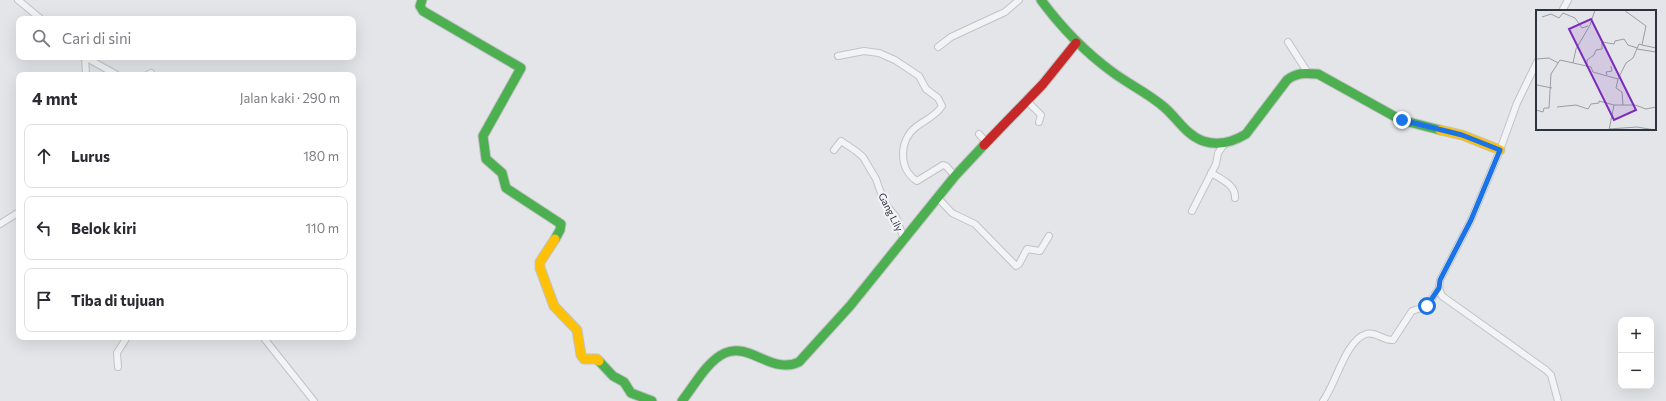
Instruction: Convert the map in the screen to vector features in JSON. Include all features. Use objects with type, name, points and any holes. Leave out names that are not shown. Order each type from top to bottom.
[{"type":"street","points":[[18,0],[37,16]]},
{"type":"street","points":[[422,0],[420,6],[423,11],[521,68],[483,136],[486,159],[502,173],[506,188],[560,224],[560,230],[540,262],[540,268],[554,306],[577,330],[581,355],[584,359],[597,359],[613,376],[624,382],[631,393],[652,401]]},
{"type":"street","points":[[938,47],[951,37],[1005,12],[1019,0]]},
{"type":"street","points":[[1041,0],[1076,43],[1110,70],[1164,107],[1188,132],[1202,141],[1215,144],[1239,139],[1246,134],[1291,76],[1308,73],[1318,74],[1331,80],[1402,120],[1462,135],[1500,150]]},
{"type":"street","points":[[1563,10],[1568,0]]},
{"type":"street","points":[[1288,42],[1308,73]]},
{"type":"street","points":[[682,401],[717,358],[726,352],[733,351],[752,354],[780,365],[791,366],[799,362],[850,306],[954,176],[1027,101],[1076,43]]},
{"type":"street","points":[[838,56],[864,51],[879,53],[895,60],[920,76],[926,90],[938,98],[942,106],[909,134],[902,155],[903,163],[917,181],[943,165],[954,176]]},
{"type":"street","points":[[85,60],[86,72]]},
{"type":"street","points":[[90,60],[112,72]]},
{"type":"street","points":[[1323,401],[1355,341],[1363,335],[1369,333],[1388,340],[1393,340],[1412,311],[1427,306],[1439,288],[1440,280],[1471,220],[1500,150],[1517,103],[1536,64]]},
{"type":"street","points":[[1027,101],[1041,116],[1038,122]]},
{"type":"street","points":[[979,134],[986,143]]},
{"type":"street","name":"Gang Lily","points":[[834,150],[838,142],[843,141],[861,155],[876,179],[884,202],[896,217],[904,239]]},
{"type":"street","points":[[1192,211],[1218,160],[1218,153],[1225,143]]},
{"type":"street","points":[[1211,173],[1229,185],[1235,193],[1235,198]]},
{"type":"street","points":[[937,197],[955,215],[975,224],[1016,266],[1019,264],[1027,249],[1040,251],[1050,236]]},
{"type":"street","points":[[0,224],[16,214]]},
{"type":"street","points":[[1439,288],[1442,296],[1552,375],[1558,401]]},
{"type":"street","points":[[118,367],[117,353],[125,340]]},
{"type":"street","points":[[265,340],[314,401]]},
{"type":"traffic: fast","points":[[422,0],[420,6],[423,11],[521,68],[483,136],[486,159],[502,173],[506,188],[561,224],[560,230],[555,239]]},
{"type":"traffic: fast","points":[[1041,0],[1065,29],[1091,55],[1118,76],[1158,102],[1169,111],[1187,131],[1203,141],[1220,143],[1236,139],[1246,134],[1287,80],[1298,74],[1306,73],[1318,74],[1401,120],[1440,130]]},
{"type":"traffic: fast","points":[[682,401],[701,374],[712,362],[725,353],[734,351],[743,352],[780,365],[789,365],[799,362],[850,306],[955,176],[984,145]]},
{"type":"traffic: fast","points":[[599,361],[613,376],[624,382],[631,393],[652,401]]},
{"type":"traffic: slow","points":[[1440,130],[1462,135],[1500,150]]},
{"type":"traffic: slow","points":[[555,239],[540,262],[540,268],[554,306],[577,330],[581,355],[584,359],[597,359],[599,361]]},
{"type":"traffic: jam","points":[[984,145],[1043,84],[1076,43]]},
{"type":"route","points":[[1402,120],[1462,135],[1500,150],[1471,220],[1440,280],[1439,288],[1427,306]]}]
